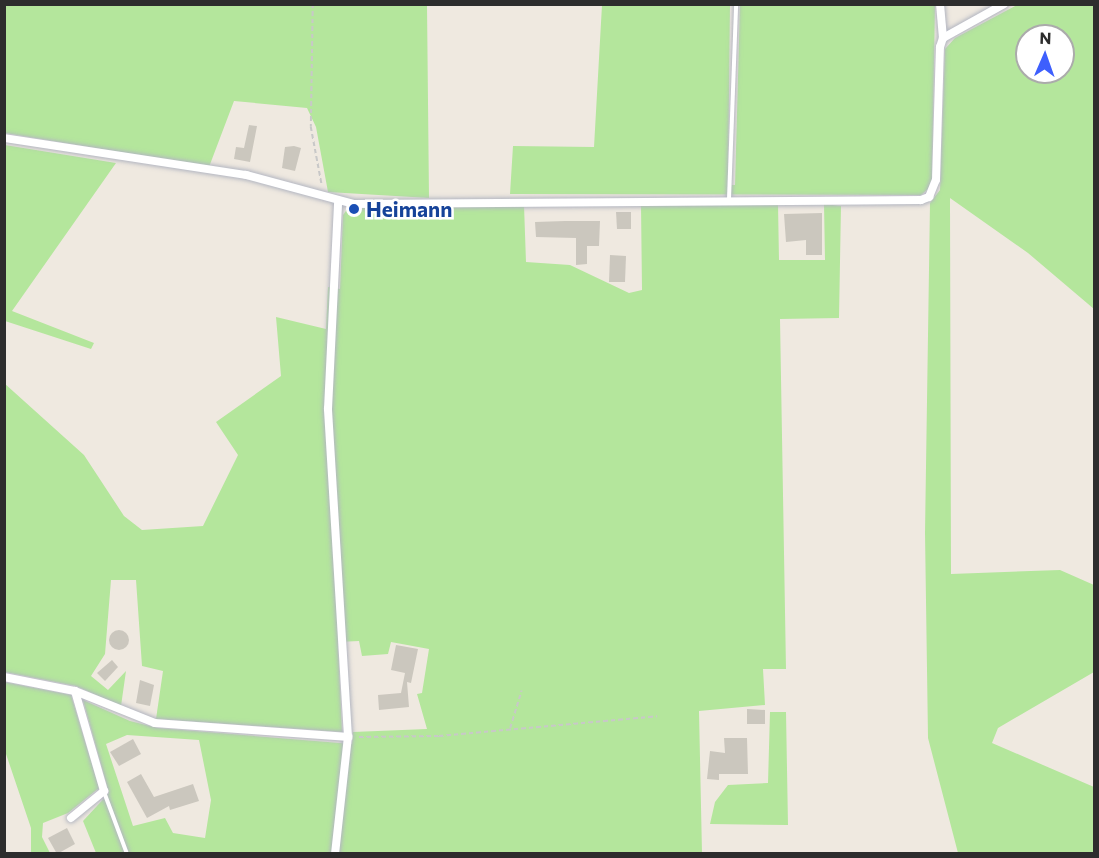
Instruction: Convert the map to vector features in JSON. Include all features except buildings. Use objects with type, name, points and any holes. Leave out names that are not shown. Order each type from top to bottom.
[{"type":"street","points":[[4,138],[246,176],[324,196],[338,202],[911,201],[929,197],[936,180],[940,47],[943,38],[940,4]]},
{"type":"street","points":[[943,38],[1004,4]]},
{"type":"street","points":[[335,854],[348,737],[328,409],[338,202]]},
{"type":"street","points":[[4,678],[75,691],[156,723],[348,737]]},
{"type":"street","points":[[71,818],[104,791],[75,691]]},
{"type":"lane","points":[[729,200],[736,4]]},
{"type":"lane","points":[[104,791],[127,854]]},
{"type":"path","points":[[312,4],[311,127],[324,196]]},
{"type":"path","points":[[510,729],[521,691]]},
{"type":"path","points":[[348,737],[510,729],[657,716]]},
{"type":"green space","points":[[4,5],[427,5],[429,198],[328,192],[316,127],[307,108],[234,101],[209,167],[5,133]]},
{"type":"green space","points":[[602,5],[730,5],[728,185],[735,185],[740,5],[935,5],[932,178],[928,189],[921,195],[510,194],[513,146],[594,147]]},
{"type":"green space","points":[[1017,5],[1094,5],[1094,309],[1028,253],[950,198],[951,574],[1060,570],[1094,585],[1094,672],[998,728],[992,743],[1094,787],[1094,853],[958,853],[928,738],[925,533],[930,203],[940,190],[945,49],[955,38]]},
{"type":"green space","points":[[5,145],[116,163],[12,311],[94,343],[91,349],[5,321]]},
{"type":"green space","points":[[778,204],[779,260],[825,260],[824,204],[841,206],[839,318],[780,319],[786,669],[763,669],[765,705],[699,711],[702,853],[96,853],[83,821],[109,793],[83,700],[130,721],[158,728],[352,744],[353,732],[427,729],[417,694],[422,693],[429,649],[391,642],[388,654],[362,656],[359,641],[338,642],[342,732],[156,719],[163,671],[142,666],[136,580],[111,580],[105,654],[91,676],[108,690],[126,671],[121,706],[76,686],[5,672],[4,383],[84,455],[124,516],[142,530],[203,526],[238,455],[216,422],[281,376],[276,317],[326,329],[328,287],[340,289],[343,215],[348,208],[524,205],[526,262],[570,265],[629,293],[642,290],[641,205]],"holes":[[[127,735],[199,740],[211,800],[205,838],[173,833],[165,818],[133,826],[106,744]]]},
{"type":"green space","points":[[4,682],[71,695],[99,788],[68,813],[43,823],[42,837],[50,853],[31,853],[31,828],[5,751]]},
{"type":"green space","points":[[770,712],[786,712],[788,825],[710,824],[715,802],[728,785],[768,783]]},
{"type":"place","name":"Heimann","points":[[354,209]]}]
